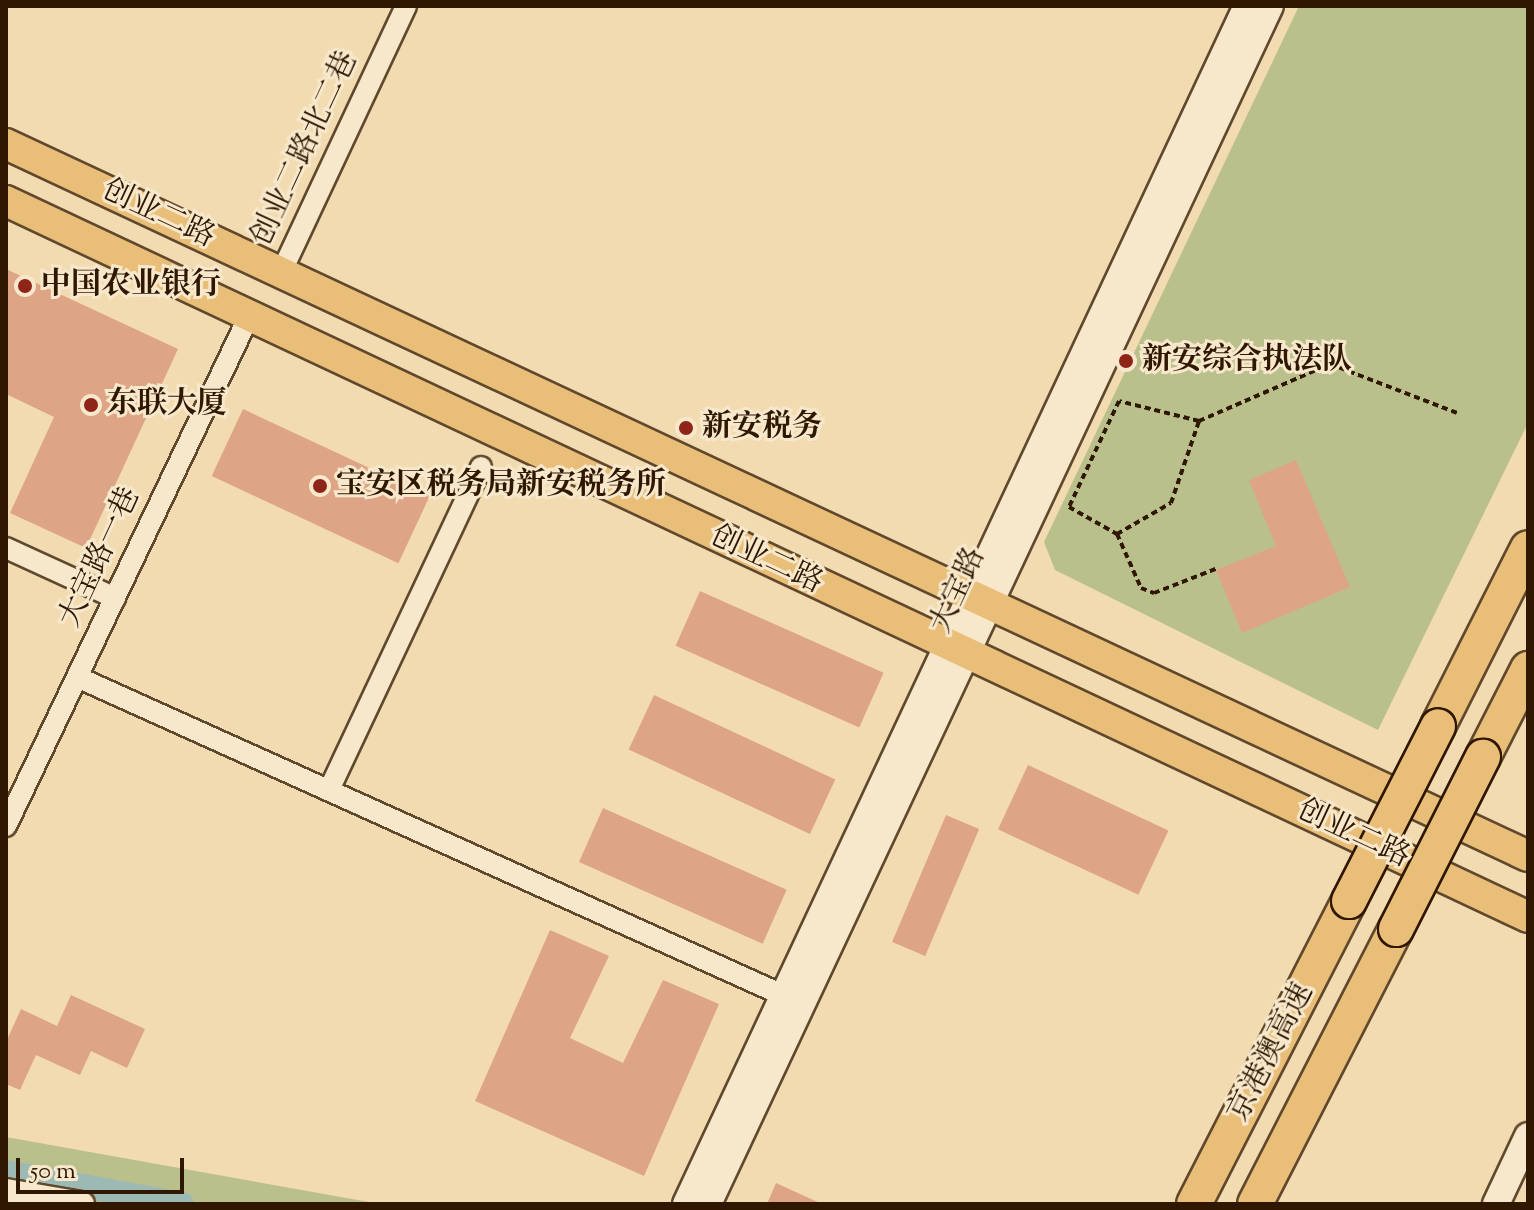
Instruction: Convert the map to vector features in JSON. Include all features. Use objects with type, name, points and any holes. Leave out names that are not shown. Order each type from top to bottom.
[{"type":"highway","name":"京港澳高速","points":[[1194,1204],[1528,548]]},
{"type":"highway","name":"京港澳高速","points":[[1255,1204],[1528,669]]},
{"type":"main road","name":"大宝路","points":[[686,1204],[792,1000],[956,650],[1247,6]]},
{"type":"main road","name":"大宝路","points":[[978,602],[1270,6]]},
{"type":"main road","name":"创业二路","points":[[6,144],[978,602],[1528,856]]},
{"type":"main road","name":"创业二路","points":[[6,201],[1528,917]]},
{"type":"main road","name":"大宝路","points":[[708,1204],[792,1000]]},
{"type":"main road","points":[[1496,1204],[1528,1136]]},
{"type":"street","name":"创业二路北二巷","points":[[281,273],[406,6]]},
{"type":"street","name":"大宝路一巷","points":[[6,826],[249,316]]},
{"type":"street","points":[[329,790],[481,467]]},
{"type":"street","points":[[6,548],[115,598]]},
{"type":"street","points":[[77,677],[792,1000]]},
{"type":"street","points":[[6,1191],[82,1204]]},
{"type":"path","points":[[1218,568],[1154,593],[1141,588],[1117,534],[1069,507],[1119,401],[1199,421],[1330,364],[1457,413]]},
{"type":"path","points":[[1117,534],[1171,503],[1199,421]]},
{"type":"green space","points":[[1299,6],[1528,6],[1528,423],[1378,730],[1055,570],[1044,542]]},
{"type":"green space","points":[[6,1137],[380,1204],[44,1204],[6,1198]]},
{"type":"building","name":"东联大厦","points":[[6,269],[178,349],[86,548],[10,513],[54,417],[6,394]]},
{"type":"building","name":"宝安区税务局新安税务所","points":[[243,409],[430,496],[398,563],[212,476]]},
{"type":"building","points":[[1296,460],[1350,587],[1242,633],[1216,570],[1276,546],[1249,480]]},
{"type":"building","points":[[700,591],[884,673],[859,728],[676,646]]},
{"type":"building","points":[[654,695],[835,780],[810,834],[629,749]]},
{"type":"building","points":[[1028,765],[1168,831],[1138,895],[998,829]]},
{"type":"building","points":[[603,808],[787,890],[763,944],[579,862]]},
{"type":"building","points":[[946,815],[979,829],[925,956],[892,942]]},
{"type":"building","points":[[550,930],[609,956],[570,1038],[623,1063],[663,980],[719,1004],[644,1176],[475,1101]]},
{"type":"building","points":[[71,995],[145,1029],[127,1068],[91,1051],[80,1075],[36,1055],[20,1090],[6,1084],[6,1042],[21,1009],[57,1026]]},
{"type":"building","points":[[776,1183],[822,1204],[767,1204]]},
{"type":"waterway","points":[[6,1172],[182,1204]]},
{"type":"place","name":"中国农业银行","points":[[25,286]]},
{"type":"place","name":"新安综合执法队","points":[[1126,361]]},
{"type":"place","name":"东联大厦","points":[[91,405]]},
{"type":"place","name":"新安税务","points":[[686,428]]},
{"type":"place","name":"宝安区税务局新安税务所","points":[[320,486]]}]
